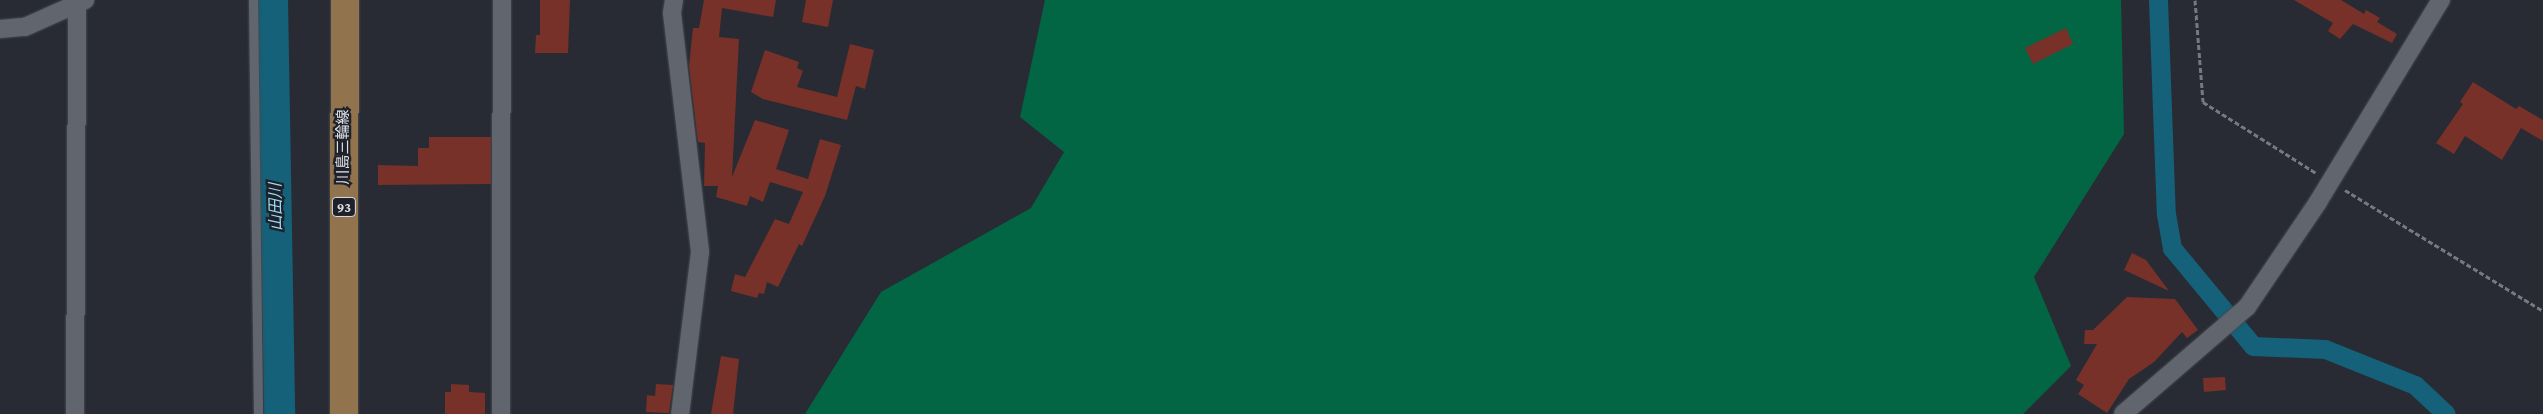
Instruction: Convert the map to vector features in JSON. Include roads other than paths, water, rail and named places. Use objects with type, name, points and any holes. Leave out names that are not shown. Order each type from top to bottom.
[{"type":"main road","name":"川島三輪線","points":[[344,414],[345,0]]},
{"type":"street","points":[[501,414],[502,0]]},
{"type":"street","points":[[674,0],[672,13],[700,252],[680,414]]},
{"type":"street","points":[[2123,414],[2247,307],[2318,202],[2329,180],[2441,0]]},
{"type":"street","points":[[0,29],[26,27],[81,3],[75,414]]},
{"type":"lane","points":[[253,0],[258,414]]},
{"type":"waterway","name":"山田川","points":[[272,0],[279,414]]},
{"type":"waterway","points":[[2158,0],[2166,214],[2172,248],[2253,346],[2325,349],[2415,385],[2446,414]]}]
